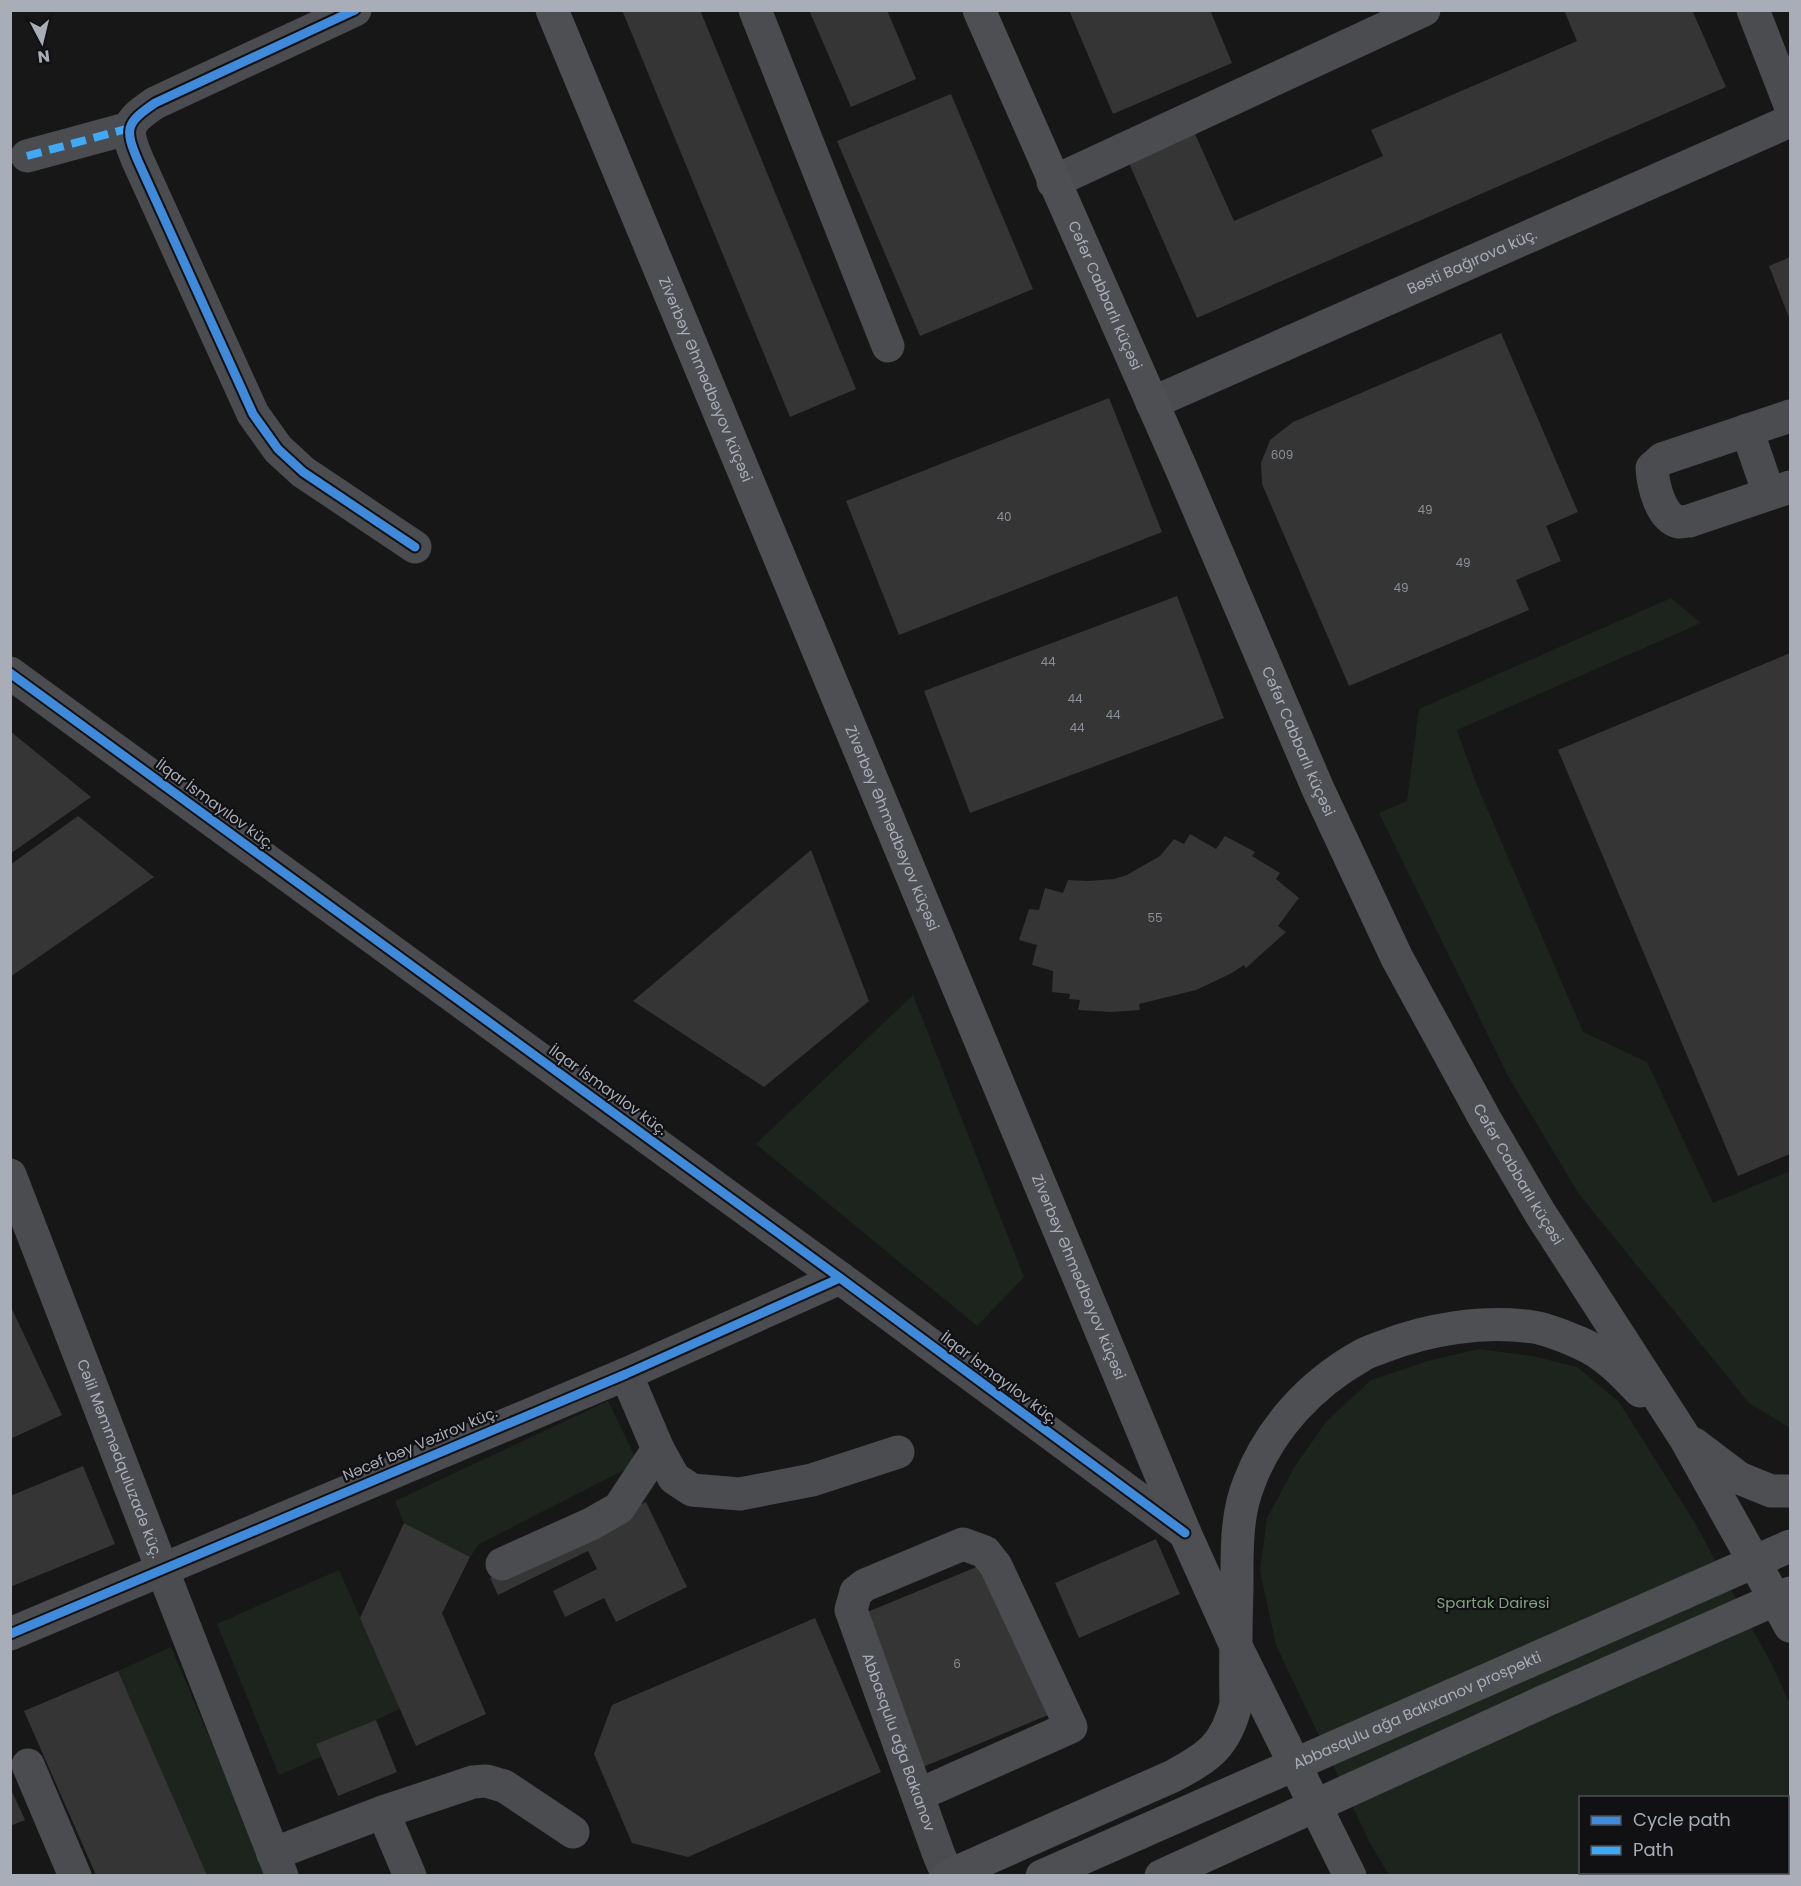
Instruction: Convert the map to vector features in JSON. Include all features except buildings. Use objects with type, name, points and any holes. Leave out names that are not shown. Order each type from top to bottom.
[{"type":"main road","name":"Zivərbəy Əhmədbəyov küçəsi","points":[[552,10],[1185,1533],[1235,1644],[1350,1875]]},
{"type":"main road","name":"Cəfər Cabbarlı küçəsi","points":[[979,10],[1152,403],[1318,789],[1397,958],[1479,1108],[1540,1213],[1685,1438]]},
{"type":"main road","points":[[948,1875],[1173,1776],[1194,1765],[1218,1745],[1231,1723],[1236,1704],[1235,1644],[1240,1527],[1248,1485],[1257,1462],[1289,1414],[1322,1382],[1362,1355],[1404,1338],[1454,1328],[1498,1324],[1535,1327],[1582,1344],[1616,1366],[1685,1438],[1739,1478],[1771,1491],[1791,1491]]},
{"type":"main road","points":[[1685,1438],[1791,1626]]},
{"type":"main road","name":"Abbasqulu ağa Bakıxanov prospekti","points":[[1042,1875],[1791,1546]]},
{"type":"main road","points":[[1161,1875],[1547,1700],[1791,1593]]},
{"type":"street","points":[[355,10],[155,103],[132,121],[130,138],[132,147],[253,414],[278,449],[303,472],[415,547]]},
{"type":"street","points":[[755,10],[888,346]]},
{"type":"street","points":[[1053,182],[1424,10]]},
{"type":"street","points":[[1753,10],[1791,105]]},
{"type":"street","name":"Bəsti Bağırova küç.","points":[[1152,403],[1791,121]]},
{"type":"street","points":[[27,156],[130,128]]},
{"type":"street","points":[[1748,430],[1780,490],[1689,521],[1678,522],[1665,512],[1653,483],[1652,468],[1662,459],[1748,430],[1791,416]]},
{"type":"street","name":"İlqar İsmayılov küç.","points":[[10,673],[840,1278],[1185,1533]]},
{"type":"street","name":"Cəlil Məmmədquluzadə küç.","points":[[10,1175],[20,1231],[162,1569],[278,1865]]},
{"type":"street","name":"Nəcəf bəy Vəzirov küç.","points":[[10,1634],[626,1374],[840,1278]]},
{"type":"street","points":[[626,1374],[658,1449],[674,1478],[692,1490],[740,1494],[812,1480],[898,1452]]},
{"type":"street","points":[[502,1564],[591,1524],[620,1508],[658,1449]]},
{"type":"street","name":"Abbasqulu ağa Bakıanov","points":[[918,1795],[1071,1727],[996,1566],[985,1552],[963,1544],[865,1585],[856,1592],[851,1610],[939,1855],[948,1875]]},
{"type":"street","points":[[28,1765],[75,1875]]},
{"type":"street","points":[[278,1865],[383,1812],[473,1782],[486,1781],[504,1786],[573,1832]]},
{"type":"street","points":[[383,1812],[410,1875]]},
{"type":"green space","points":[[1671,598],[1701,623],[1457,730],[1474,778],[1583,1032],[1647,1062],[1713,1203],[1790,1171],[1790,1428],[1749,1403],[1579,1194],[1508,1076],[1379,813],[1407,801],[1419,709]]},
{"type":"green space","points":[[913,995],[1024,1277],[977,1326],[756,1144]]},
{"type":"green space","name":"Spartak Dairəsi","points":[[1479,1349],[1532,1356],[1577,1367],[1619,1402],[1695,1523],[1772,1665],[1790,1704],[1790,1875],[1389,1875],[1369,1841],[1276,1645],[1260,1571],[1267,1518],[1295,1466],[1326,1422],[1371,1380],[1428,1361]]},
{"type":"green space","points":[[608,1401],[638,1463],[479,1544],[470,1557],[404,1523],[395,1501]]},
{"type":"green space","points":[[339,1570],[400,1709],[316,1744],[321,1757],[279,1775],[217,1624]]},
{"type":"green space","points":[[171,1647],[268,1875],[207,1875],[118,1671]]},
{"type":"marked path","points":[[27,156],[130,128]]},
{"type":"cycle path","points":[[355,10],[155,103],[133,121],[130,133],[138,161],[253,414],[278,449],[303,472],[415,547]]},
{"type":"cycle path","points":[[10,673],[840,1278],[1185,1533]]},
{"type":"cycle path","points":[[10,1634],[626,1374],[840,1278]]}]
